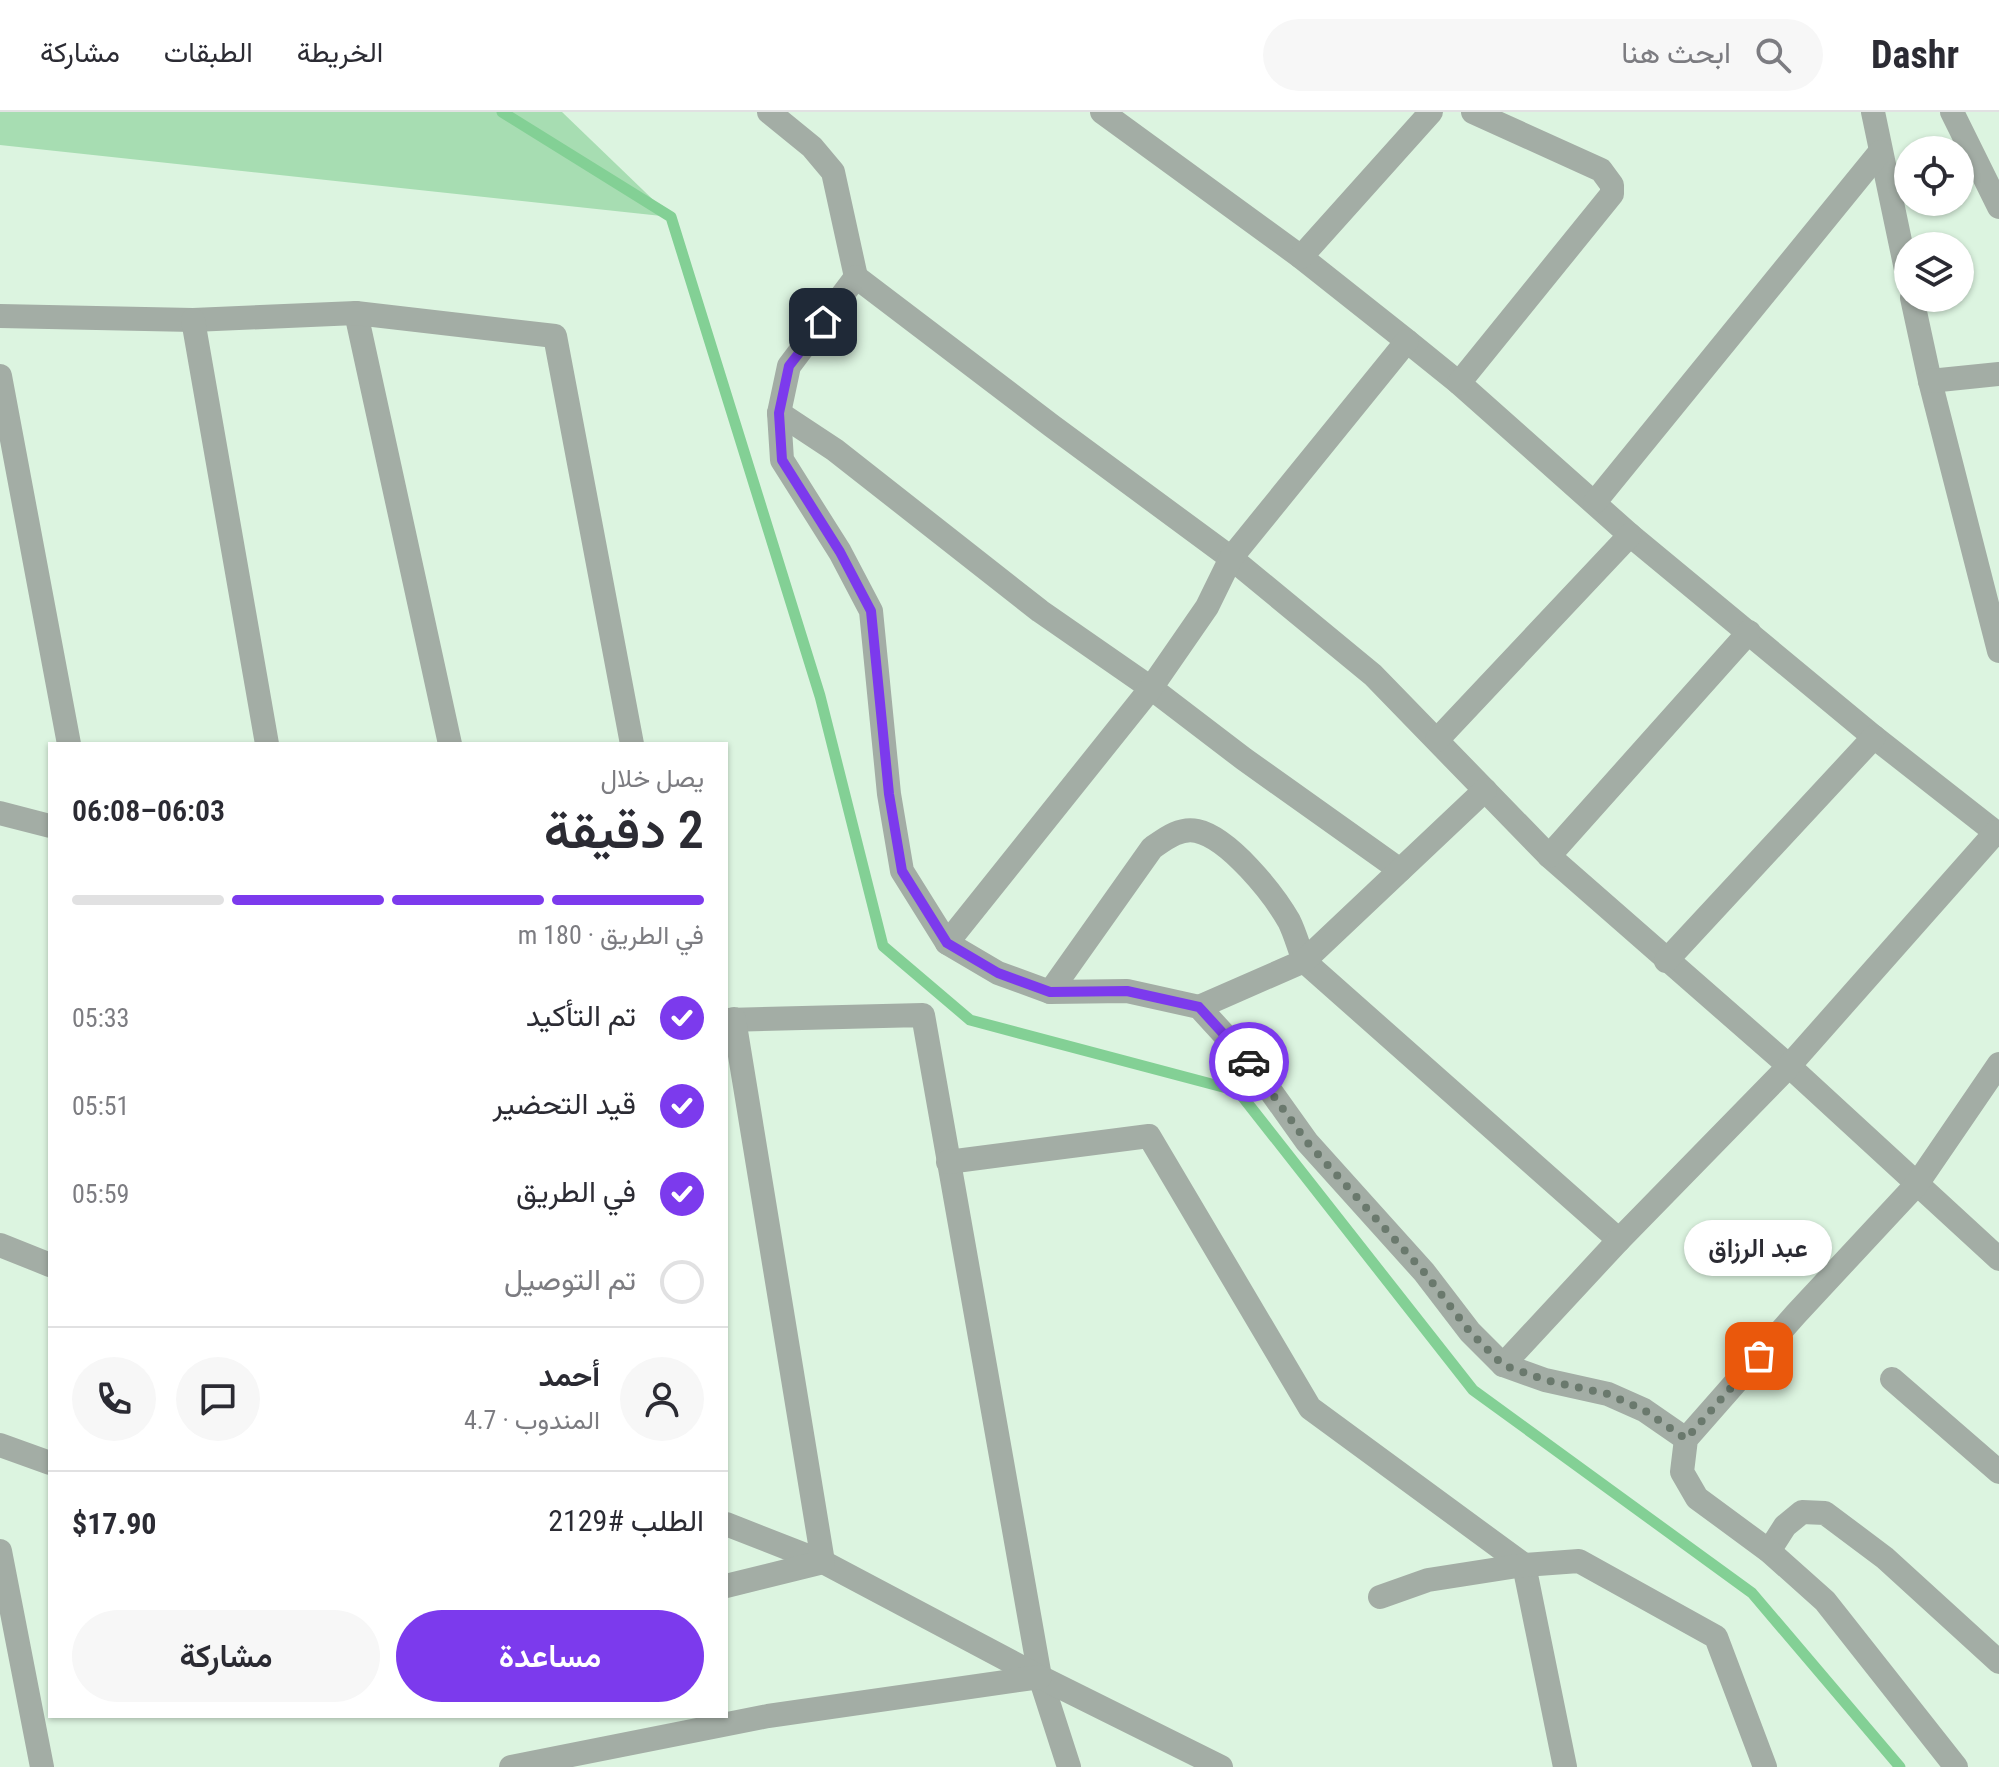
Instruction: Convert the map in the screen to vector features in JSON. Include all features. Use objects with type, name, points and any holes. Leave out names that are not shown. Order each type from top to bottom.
[{"type":"street","points":[[769,112],[812,147],[833,172],[856,277],[1231,558],[1373,675],[1549,856],[1789,1066],[1999,1259]]},
{"type":"street","points":[[1102,112],[1301,257],[1407,341],[1459,383],[1630,535],[1874,737],[1997,834],[1789,1066],[1619,1240],[1503,1365]]},
{"type":"street","points":[[1301,257],[1431,112]]},
{"type":"street","points":[[1459,383],[1612,194],[1612,185],[1601,170],[1473,112]]},
{"type":"street","points":[[1873,112],[1898,232]]},
{"type":"street","points":[[1952,112],[1999,207]]},
{"type":"street","points":[[1595,502],[1880,152]]},
{"type":"street","points":[[856,277],[789,366],[779,413],[782,460],[840,552],[871,611],[889,794],[902,871],[947,943],[998,973],[1050,992],[1127,991],[1199,1007],[1252,1065],[1307,1142],[1424,1272],[1470,1332],[1503,1365],[1545,1380],[1608,1394],[1644,1410],[1686,1439]]},
{"type":"street","points":[[1915,312],[1999,651]]},
{"type":"street","points":[[356,313],[450,742]]},
{"type":"street","points":[[0,316],[193,320],[356,313],[555,336],[632,742]]},
{"type":"street","points":[[193,320],[267,742]]},
{"type":"street","points":[[947,943],[1151,688],[1207,607],[1231,558],[1407,341]]},
{"type":"street","points":[[1930,381],[1999,374]]},
{"type":"street","points":[[0,376],[69,742]]},
{"type":"street","points":[[779,413],[835,450],[1040,611],[1400,870]]},
{"type":"street","points":[[1437,740],[1630,535]]},
{"type":"street","points":[[1549,856],[1749,632]]},
{"type":"street","points":[[1666,961],[1874,737]]},
{"type":"street","points":[[1199,1007],[1304,961],[1485,790]]},
{"type":"street","points":[[0,813],[48,825]]},
{"type":"street","points":[[1050,992],[1152,848],[1172,834],[1196,830],[1224,844],[1258,879],[1289,921],[1304,961],[1619,1240]]},
{"type":"street","points":[[823,1562],[730,1020],[923,1015],[1040,1677],[1069,1767]]},
{"type":"street","points":[[1956,1767],[1825,1601],[1769,1551],[1697,1498],[1682,1472],[1686,1439],[1917,1184],[1999,1064]]},
{"type":"street","points":[[948,1162],[1149,1136],[1310,1408],[1524,1565],[1565,1767]]},
{"type":"street","points":[[0,1245],[48,1264]]},
{"type":"street","points":[[1892,1379],[1999,1472]]},
{"type":"street","points":[[0,1445],[48,1462]]},
{"type":"street","points":[[1769,1551],[1785,1526],[1802,1512],[1825,1513],[1885,1558],[1999,1662]]},
{"type":"street","points":[[728,1525],[823,1562],[1040,1677],[1221,1767]]},
{"type":"street","points":[[0,1551],[42,1767]]},
{"type":"street","points":[[1380,1597],[1428,1580],[1524,1565],[1579,1561],[1716,1637],[1765,1767]]},
{"type":"street","points":[[728,1586],[823,1562]]},
{"type":"street","points":[[511,1767],[768,1716],[1040,1677]]},
{"type":"green space","points":[[0,112],[562,112],[671,217],[0,145]]},
{"type":"waterway","points":[[502,112],[671,217],[820,696],[883,946],[970,1020],[1238,1091],[1473,1390],[1752,1593],[1900,1767]]},
{"type":"way so far","points":[[1249,1062],[1307,1142],[1424,1272],[1470,1332],[1503,1365],[1545,1380],[1608,1394],[1644,1410],[1686,1439],[1759,1356]]},
{"type":"place","name":"عبد الرزاق","points":[[1759,1356]]},
{"type":"route","points":[[823,322],[789,366],[779,413],[782,460],[840,552],[871,611],[889,794],[902,871],[947,943],[998,973],[1050,992],[1127,991],[1199,1007],[1249,1062]]}]
